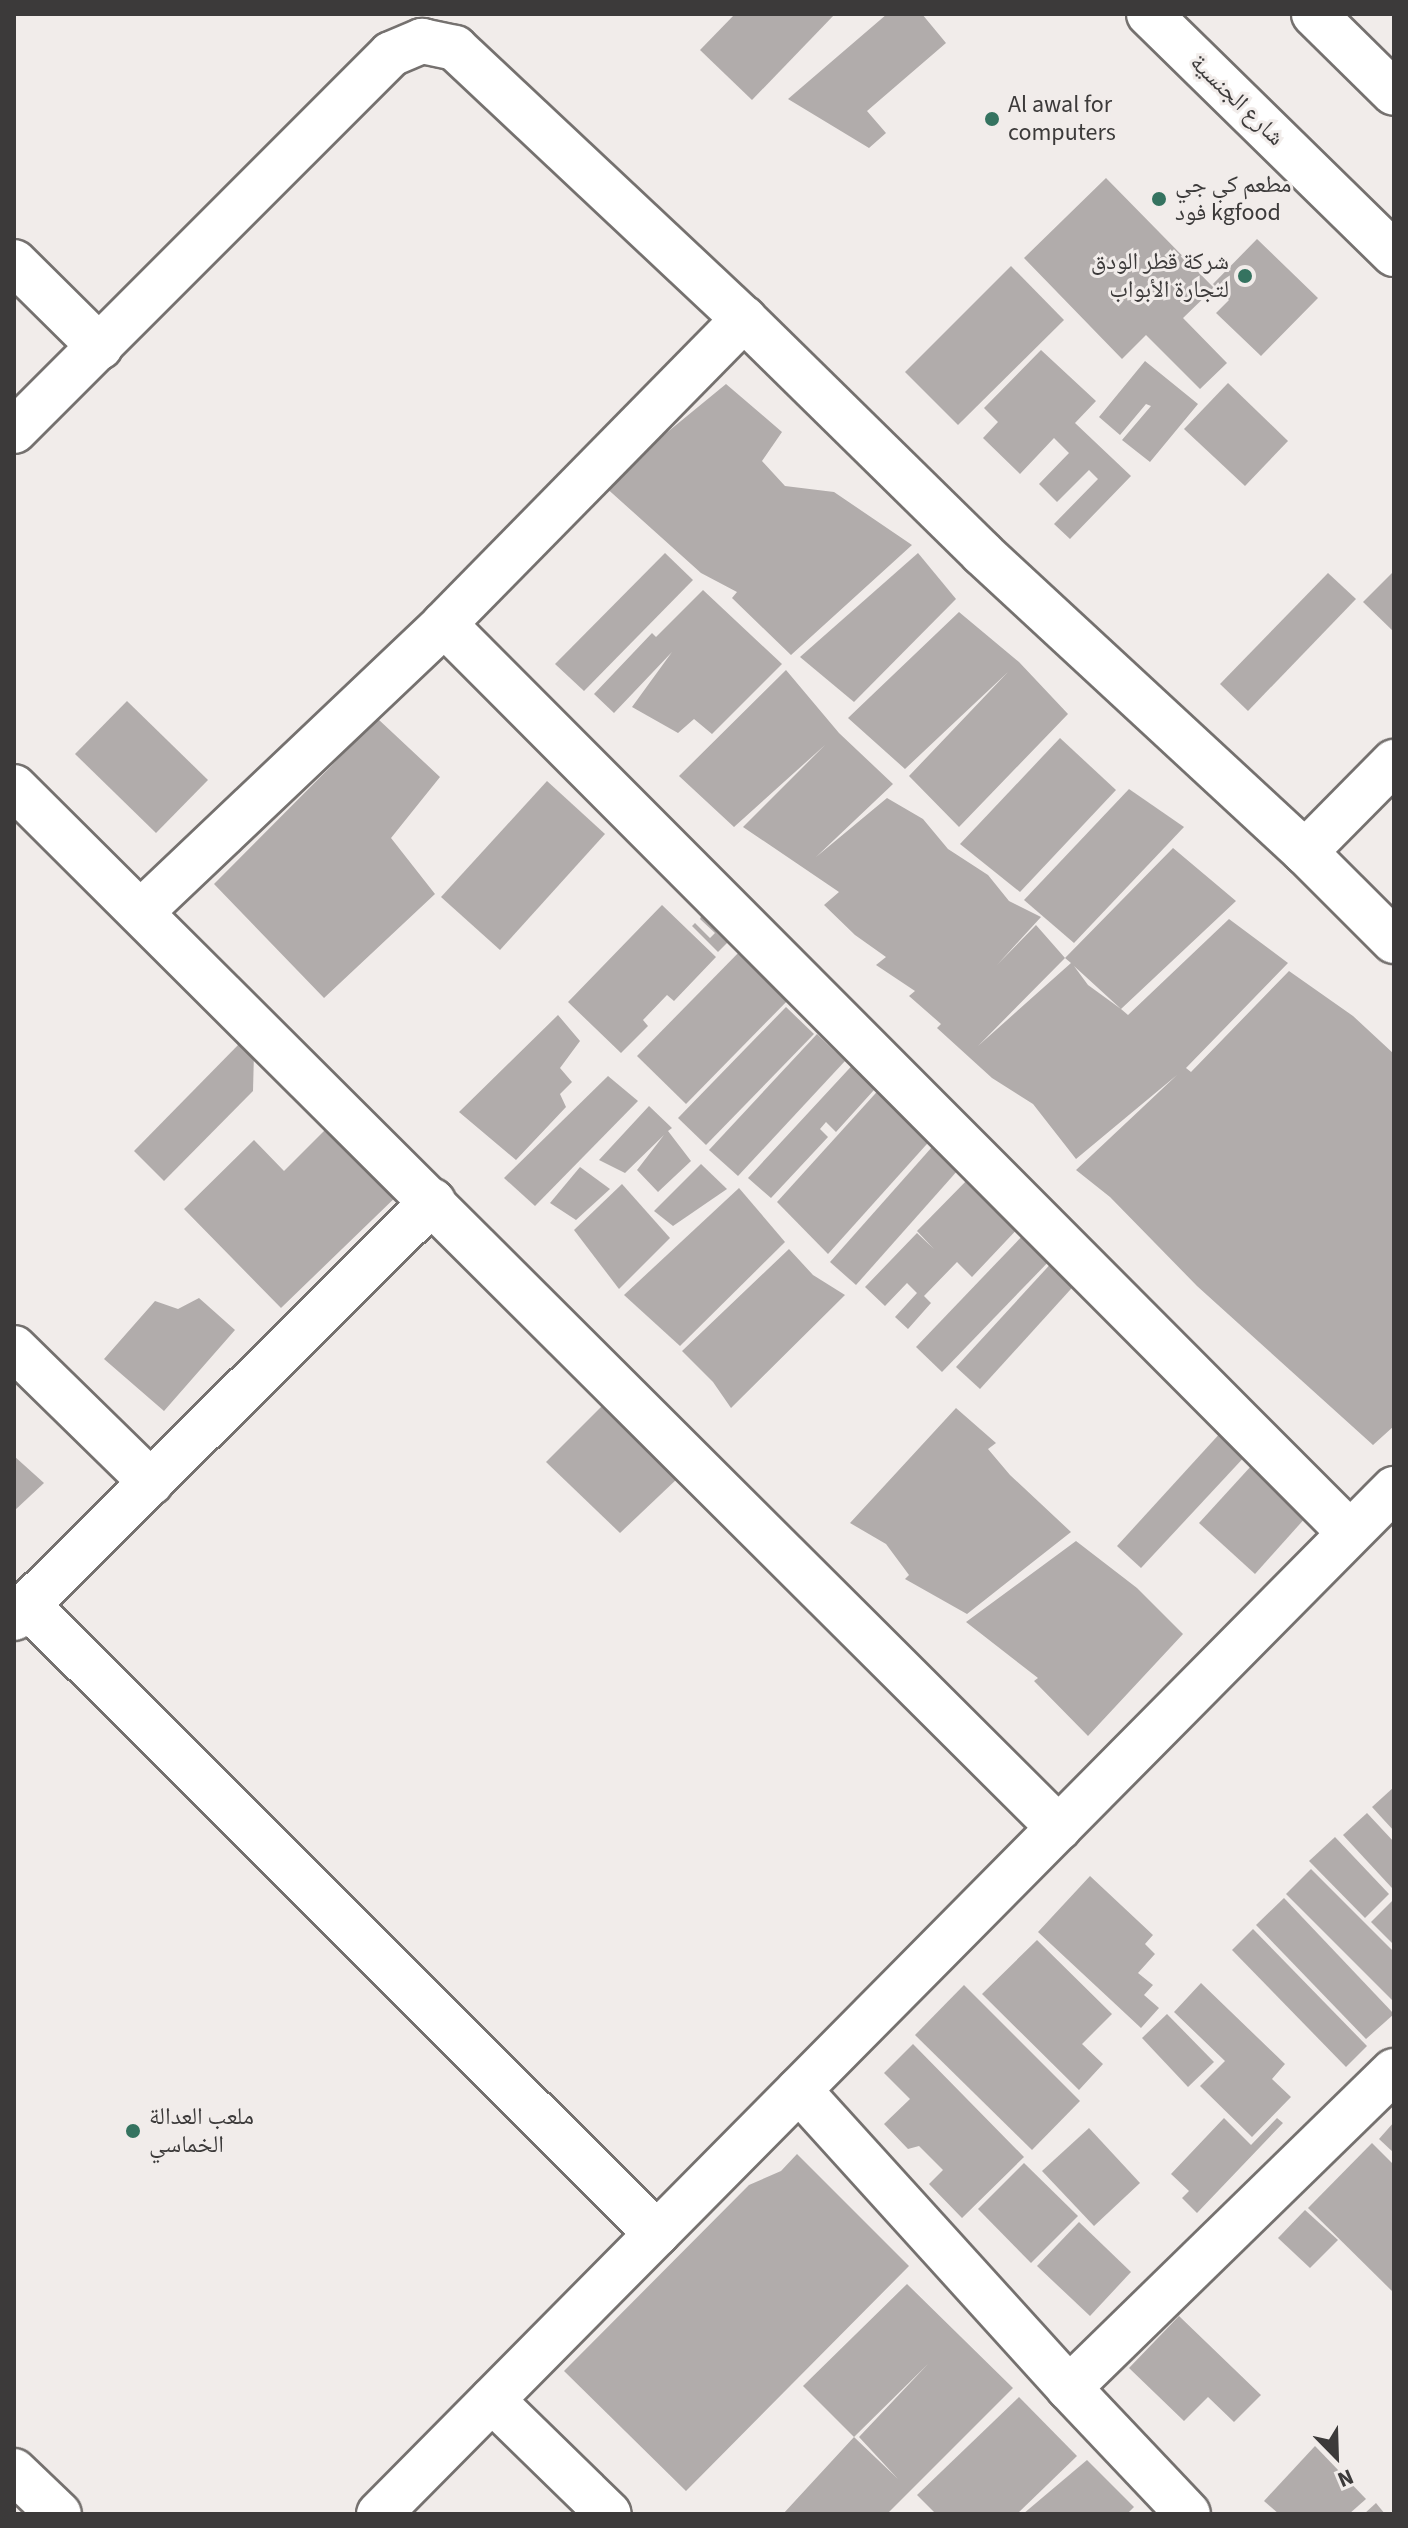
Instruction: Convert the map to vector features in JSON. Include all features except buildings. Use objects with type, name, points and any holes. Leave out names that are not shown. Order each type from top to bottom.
[{"type":"street","name":"شارع الجنسية","points":[[1149,14],[1394,254]]},
{"type":"street","points":[[1314,14],[1394,93]]},
{"type":"street","points":[[14,431],[391,54],[422,41],[455,48],[744,319],[982,553],[1305,852],[1394,941]]},
{"type":"street","points":[[14,262],[100,347]]},
{"type":"street","points":[[142,911],[444,624],[744,319]]},
{"type":"street","points":[[444,624],[1350,1533]]},
{"type":"street","points":[[1305,852],[1394,762]]},
{"type":"street","points":[[14,787],[142,911],[1059,1828]]},
{"type":"street","points":[[433,1201],[21,1611],[657,2234]]},
{"type":"street","points":[[14,1348],[151,1482]]},
{"type":"street","points":[[379,2514],[1394,1489]]},
{"type":"street","points":[[1069,2388],[1394,2071]]},
{"type":"street","points":[[799,2090],[1069,2388],[1188,2514]]},
{"type":"street","points":[[492,2400],[609,2514]]},
{"type":"street","points":[[14,2471],[59,2514]]},
{"type":"place","name":"Al awal for computers","points":[[992,119]]},
{"type":"place","name":"مطعم کي جي فود kgfood","points":[[1159,199]]},
{"type":"place","name":"شركة قطر الودق لتجارة الأبواب","points":[[1245,276]]},
{"type":"place","name":"ملعب العدالة الخماسي","points":[[133,2131]]}]
